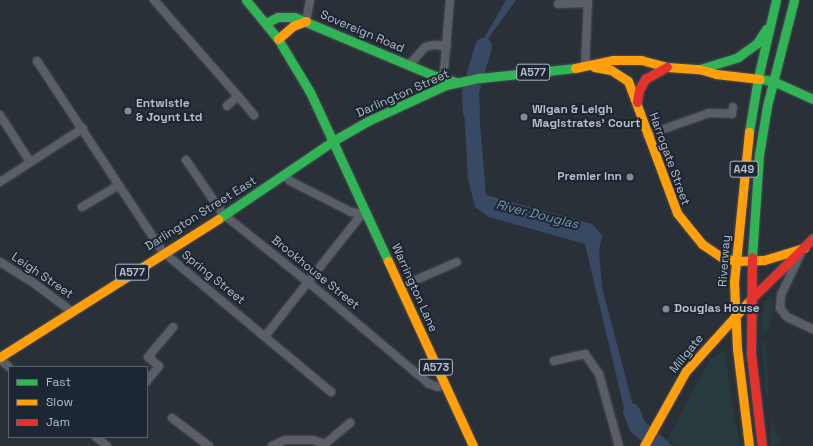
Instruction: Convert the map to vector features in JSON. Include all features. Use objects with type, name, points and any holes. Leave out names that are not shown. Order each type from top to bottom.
[{"type":"main road","name":"A573","points":[[246,0],[278,39],[310,92],[333,141]]},
{"type":"main road","name":"A49","points":[[758,78],[776,0]]},
{"type":"main road","name":"A49","points":[[762,446],[751,354],[751,262],[759,155],[773,81],[794,0]]},
{"type":"main road","name":"Sovereign Road","points":[[266,23],[285,17],[306,22],[409,65],[462,82]]},
{"type":"main road","name":"Darlington Street","points":[[699,69],[728,62],[749,50],[764,33],[771,18]]},
{"type":"main road","name":"Sovereign Road","points":[[278,39],[293,26],[306,22]]},
{"type":"main road","name":"Darlington Street","points":[[333,141],[381,115],[462,82],[480,78],[585,67],[612,60],[630,60],[667,67],[699,69],[716,74],[773,81]]},
{"type":"main road","name":"Harrogate Street","points":[[585,67],[602,68],[620,74],[632,87],[637,106],[668,194],[682,223],[712,251],[724,258],[737,261]]},
{"type":"main road","name":"Harrogate Street","points":[[637,106],[639,90],[645,79],[667,67]]},
{"type":"main road","name":"Riverway","points":[[749,446],[735,315],[742,186],[758,78]]},
{"type":"main road","name":"A577","points":[[773,81],[813,98]]},
{"type":"main road","name":"Darlington Street East","points":[[0,358],[285,175],[333,141]]},
{"type":"main road","name":"Warrington Lane","points":[[333,141],[364,214],[445,385],[470,445]]},
{"type":"main road","name":"Millgate","points":[[645,444],[686,371],[735,315],[813,238]]},
{"type":"main road","name":"A577","points":[[737,261],[751,262],[769,259],[803,249]]},
{"type":"street","points":[[154,0],[254,115]]},
{"type":"street","points":[[306,22],[310,0]]},
{"type":"street","points":[[444,71],[450,0]]},
{"type":"street","points":[[558,4],[588,2],[585,67]]},
{"type":"street","name":"Sovereign Road","points":[[409,65],[425,47],[434,44],[447,46]]},
{"type":"street","name":"Spring Street","points":[[38,61],[163,252],[266,336],[331,392]]},
{"type":"street","points":[[227,106],[238,96]]},
{"type":"street","points":[[647,134],[708,113],[732,114],[733,107]]},
{"type":"street","points":[[0,115],[30,162]]},
{"type":"street","points":[[0,182],[83,128]]},
{"type":"street","name":"Brookhouse Street","points":[[186,160],[223,214],[308,282],[429,384],[438,387],[445,385]]},
{"type":"street","points":[[266,336],[364,214],[290,181],[285,175]]},
{"type":"street","points":[[82,207],[119,185]]},
{"type":"street","points":[[803,249],[781,295],[780,308],[787,317],[813,329]]},
{"type":"street","name":"Leigh Street","points":[[0,262],[31,281],[71,311]]},
{"type":"street","points":[[400,288],[457,262]]},
{"type":"street","points":[[148,380],[158,366],[148,357],[173,327]]},
{"type":"street","points":[[554,361],[585,354],[599,374],[619,446]]},
{"type":"street","points":[[0,358],[9,366]]},
{"type":"street","points":[[172,418],[209,446]]},
{"type":"street","points":[[272,446],[285,440],[313,440],[325,444],[350,423]]},
{"type":"street","points":[[97,438],[107,446]]},
{"type":"green space","points":[[772,294],[773,313],[767,333],[761,335],[764,303]]},
{"type":"green space","points":[[761,342],[766,342],[769,393],[766,396]]},
{"type":"green space","points":[[726,350],[729,387],[740,446],[677,446],[667,439],[710,360]]},
{"type":"green space","points":[[771,413],[776,433],[782,438],[774,446],[771,446]]},
{"type":"water","points":[[506,0],[516,0],[488,39],[481,68],[471,69],[476,52]]},
{"type":"water","points":[[477,88],[486,195],[592,224],[602,235],[599,252],[602,287],[635,413],[645,424],[639,435],[631,430],[626,417],[585,244],[489,217],[475,207],[468,179],[463,91]]},
{"type":"water","points":[[661,438],[673,446],[657,446]]},
{"type":"waterway","name":"River Douglas","points":[[471,112],[470,91],[483,46]]},
{"type":"waterway","name":"River Douglas","points":[[631,411],[637,426],[661,446]]},
{"type":"traffic: fast","points":[[246,0],[278,39],[310,92],[388,261]]},
{"type":"traffic: fast","points":[[749,132],[758,78],[776,0]]},
{"type":"traffic: fast","points":[[752,257],[759,155],[767,106],[794,0]]},
{"type":"traffic: fast","points":[[266,23],[278,17],[294,17],[430,74],[457,82]]},
{"type":"traffic: fast","points":[[703,68],[738,57],[757,43],[766,29]]},
{"type":"traffic: fast","points":[[218,219],[333,141],[368,121],[446,85],[480,78],[575,68]]},
{"type":"traffic: fast","points":[[760,79],[773,81],[813,99]]},
{"type":"traffic: slow","points":[[278,39],[293,26],[306,21]]},
{"type":"traffic: slow","points":[[575,68],[613,60],[641,60],[667,67],[699,69],[716,74],[760,79]]},
{"type":"traffic: slow","points":[[594,67],[611,70],[628,81],[677,213],[702,244],[723,258],[737,261],[764,260],[804,248]]},
{"type":"traffic: slow","points":[[749,132],[734,282],[737,348],[749,446]]},
{"type":"traffic: slow","points":[[0,357],[218,219]]},
{"type":"traffic: slow","points":[[388,261],[473,446]]},
{"type":"traffic: slow","points":[[644,446],[686,371],[750,300]]},
{"type":"traffic: jam","points":[[637,102],[639,90],[645,79],[667,67]]},
{"type":"traffic: jam","points":[[750,300],[813,238]]},
{"type":"traffic: jam","points":[[752,257],[751,354],[762,446]]},
{"type":"place","name":"Entwistle & Joynt Ltd","points":[[128,111]]},
{"type":"place","name":"Wigan & Leigh Magistrates' Court","points":[[524,117]]},
{"type":"place","name":"Premier Inn","points":[[630,177]]},
{"type":"place","name":"Douglas House","points":[[666,309]]}]
